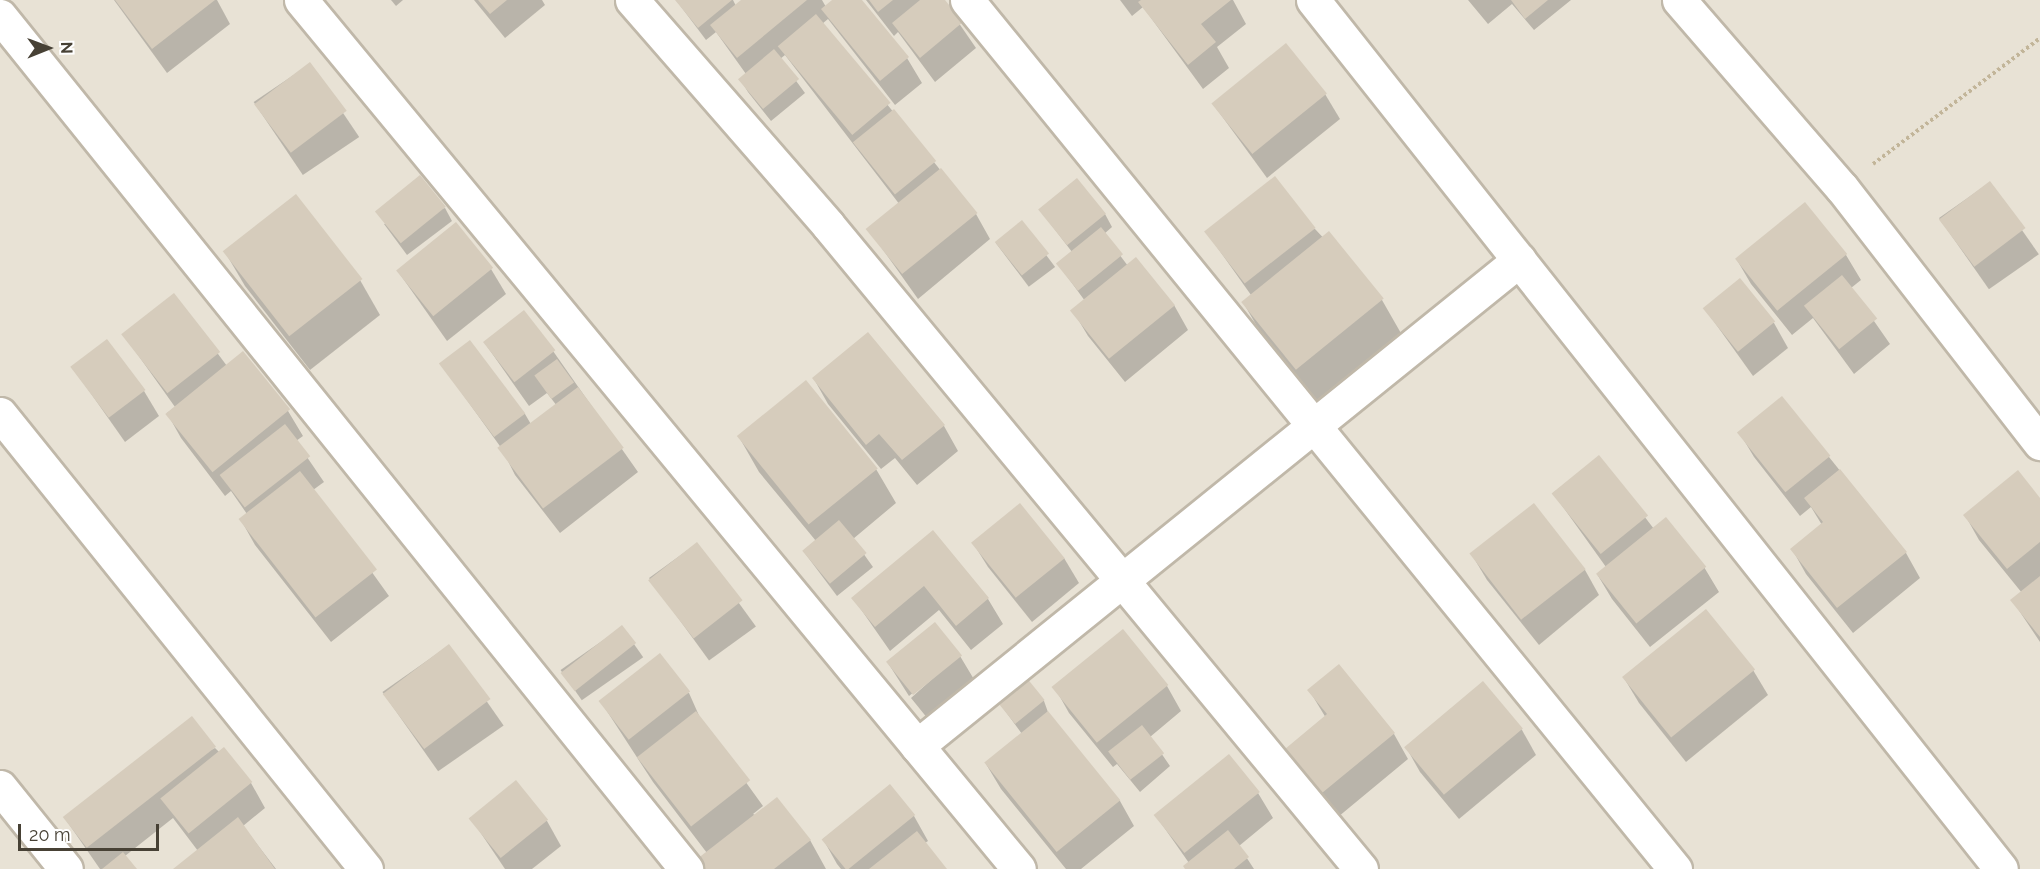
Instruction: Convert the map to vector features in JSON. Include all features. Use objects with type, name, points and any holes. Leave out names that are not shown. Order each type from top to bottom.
[{"type":"street","points":[[301,0],[1019,869]]},
{"type":"street","points":[[632,0],[828,225],[1361,869]]},
{"type":"street","points":[[967,0],[1675,869]]},
{"type":"street","points":[[1313,0],[2001,869]]},
{"type":"street","points":[[1679,0],[1842,188],[2040,443]]},
{"type":"street","points":[[0,15],[686,869]]},
{"type":"street","points":[[918,746],[1121,578],[1519,260]]},
{"type":"street","points":[[0,414],[366,869]]},
{"type":"street","points":[[0,787],[66,869]]},
{"type":"path","points":[[1842,188],[2040,38]]},
{"type":"shaded area","points":[[0,0],[2040,0],[2040,869],[0,869]]},
{"type":"building","points":[[115,0],[215,0],[152,49]]},
{"type":"building","points":[[478,0],[507,0],[490,14]]},
{"type":"building","points":[[675,0],[732,0],[698,28]]},
{"type":"building","points":[[741,0],[807,0],[737,58],[710,25]]},
{"type":"building","points":[[832,0],[862,0],[909,57],[880,81],[821,9]]},
{"type":"building","points":[[869,0],[893,0],[878,12]]},
{"type":"building","points":[[920,0],[945,0],[963,22],[920,58],[892,23]]},
{"type":"building","points":[[1141,0],[1231,0],[1201,24],[1216,42],[1188,65],[1138,2]]},
{"type":"building","points":[[1511,0],[1548,0],[1525,19]]},
{"type":"building","points":[[816,14],[891,103],[852,135],[778,46]]},
{"type":"building","points":[[1286,43],[1327,94],[1252,154],[1211,103]]},
{"type":"building","points":[[774,49],[799,79],[763,109],[738,79]]},
{"type":"building","points":[[310,62],[347,111],[291,153],[254,104]]},
{"type":"building","points":[[894,109],[936,161],[895,194],[853,142]]},
{"type":"building","points":[[941,168],[978,213],[902,274],[866,229]]},
{"type":"building","points":[[420,175],[446,207],[401,243],[375,212]]},
{"type":"building","points":[[1275,176],[1316,228],[1245,283],[1204,231]]},
{"type":"building","points":[[1077,178],[1106,214],[1067,245],[1038,209]]},
{"type":"building","points":[[1990,181],[2026,228],[1974,267],[1939,220]]},
{"type":"building","points":[[296,194],[362,279],[289,336],[223,251]]},
{"type":"building","points":[[1805,202],[1847,254],[1777,311],[1735,259]]},
{"type":"building","points":[[1022,220],[1049,253],[1022,275],[995,242]]},
{"type":"building","points":[[456,222],[493,268],[433,316],[396,270]]},
{"type":"building","points":[[1101,227],[1123,254],[1078,291],[1056,264]]},
{"type":"building","points":[[1329,231],[1384,299],[1296,370],[1241,302]]},
{"type":"building","points":[[1136,257],[1175,305],[1109,359],[1070,310]]},
{"type":"building","points":[[1842,275],[1877,319],[1839,349],[1804,306]]},
{"type":"building","points":[[1740,278],[1775,322],[1738,352],[1703,308]]},
{"type":"building","points":[[174,293],[220,352],[167,393],[121,334]]},
{"type":"building","points":[[524,310],[555,350],[514,382],[483,342]]},
{"type":"building","points":[[868,332],[945,425],[902,460],[879,434],[866,445],[812,378]]},
{"type":"building","points":[[107,339],[146,390],[109,418],[70,367]]},
{"type":"building","points":[[470,340],[525,413],[494,437],[439,363]]},
{"type":"building","points":[[243,351],[290,409],[212,472],[165,414]]},
{"type":"building","points":[[557,359],[574,382],[551,399],[534,375]]},
{"type":"building","points":[[806,380],[878,469],[809,525],[737,436]]},
{"type":"building","points":[[578,387],[624,448],[543,508],[497,448]]},
{"type":"building","points":[[1782,396],[1830,456],[1785,492],[1737,433]]},
{"type":"building","points":[[285,424],[310,456],[245,507],[220,475]]},
{"type":"building","points":[[1599,455],[1648,516],[1601,554],[1552,493]]},
{"type":"building","points":[[1840,469],[1907,552],[1837,608],[1790,549],[1823,522],[1804,498]]},
{"type":"building","points":[[2018,470],[2040,498],[2040,542],[2007,569],[1963,515]]},
{"type":"building","points":[[300,471],[377,570],[315,618],[239,519]]},
{"type":"building","points":[[1020,503],[1065,558],[1016,598],[971,543]]},
{"type":"building","points":[[1534,503],[1586,569],[1521,620],[1469,553]]},
{"type":"building","points":[[1666,517],[1706,567],[1636,623],[1596,574]]},
{"type":"building","points":[[839,520],[867,553],[830,584],[802,551]]},
{"type":"building","points":[[933,530],[989,598],[956,626],[924,586],[875,627],[851,598]]},
{"type":"building","points":[[697,542],[743,600],[694,638],[648,580]]},
{"type":"building","points":[[2040,576],[2040,637],[2010,600]]},
{"type":"building","points":[[1706,609],[1755,670],[1671,738],[1622,677]]},
{"type":"building","points":[[935,622],[962,655],[913,695],[886,662]]},
{"type":"building","points":[[622,625],[636,643],[575,691],[561,673]]},
{"type":"building","points":[[1123,629],[1168,685],[1097,743],[1052,687]]},
{"type":"building","points":[[449,644],[491,699],[424,749],[383,694]]},
{"type":"building","points":[[660,653],[690,692],[629,740],[599,701]]},
{"type":"building","points":[[1339,664],[1395,733],[1322,793],[1285,749],[1327,714],[1307,690]]},
{"type":"building","points":[[1022,672],[1045,700],[1015,724],[992,696]]},
{"type":"building","points":[[1483,681],[1523,728],[1444,795],[1404,747]]},
{"type":"building","points":[[696,711],[750,780],[691,827],[637,757]]},
{"type":"building","points":[[1048,711],[1120,800],[1057,852],[984,763]]},
{"type":"building","points":[[192,716],[216,747],[87,848],[63,817]]},
{"type":"building","points":[[1142,725],[1164,753],[1130,780],[1108,751]]},
{"type":"building","points":[[224,747],[252,782],[189,834],[160,799]]},
{"type":"building","points":[[1229,754],[1260,792],[1184,853],[1154,815]]},
{"type":"building","points":[[516,780],[548,820],[501,858],[469,818]]},
{"type":"building","points":[[890,784],[915,815],[849,869],[846,869],[822,839]]},
{"type":"building","points":[[777,797],[811,840],[774,869],[691,869],[688,866]]},
{"type":"building","points":[[238,817],[275,869],[173,869]]},
{"type":"building","points":[[1228,830],[1249,857],[1234,869],[1185,869],[1183,866]]},
{"type":"building","points":[[917,831],[947,869],[869,869]]},
{"type":"building","points":[[123,852],[137,869],[102,869]]}]
